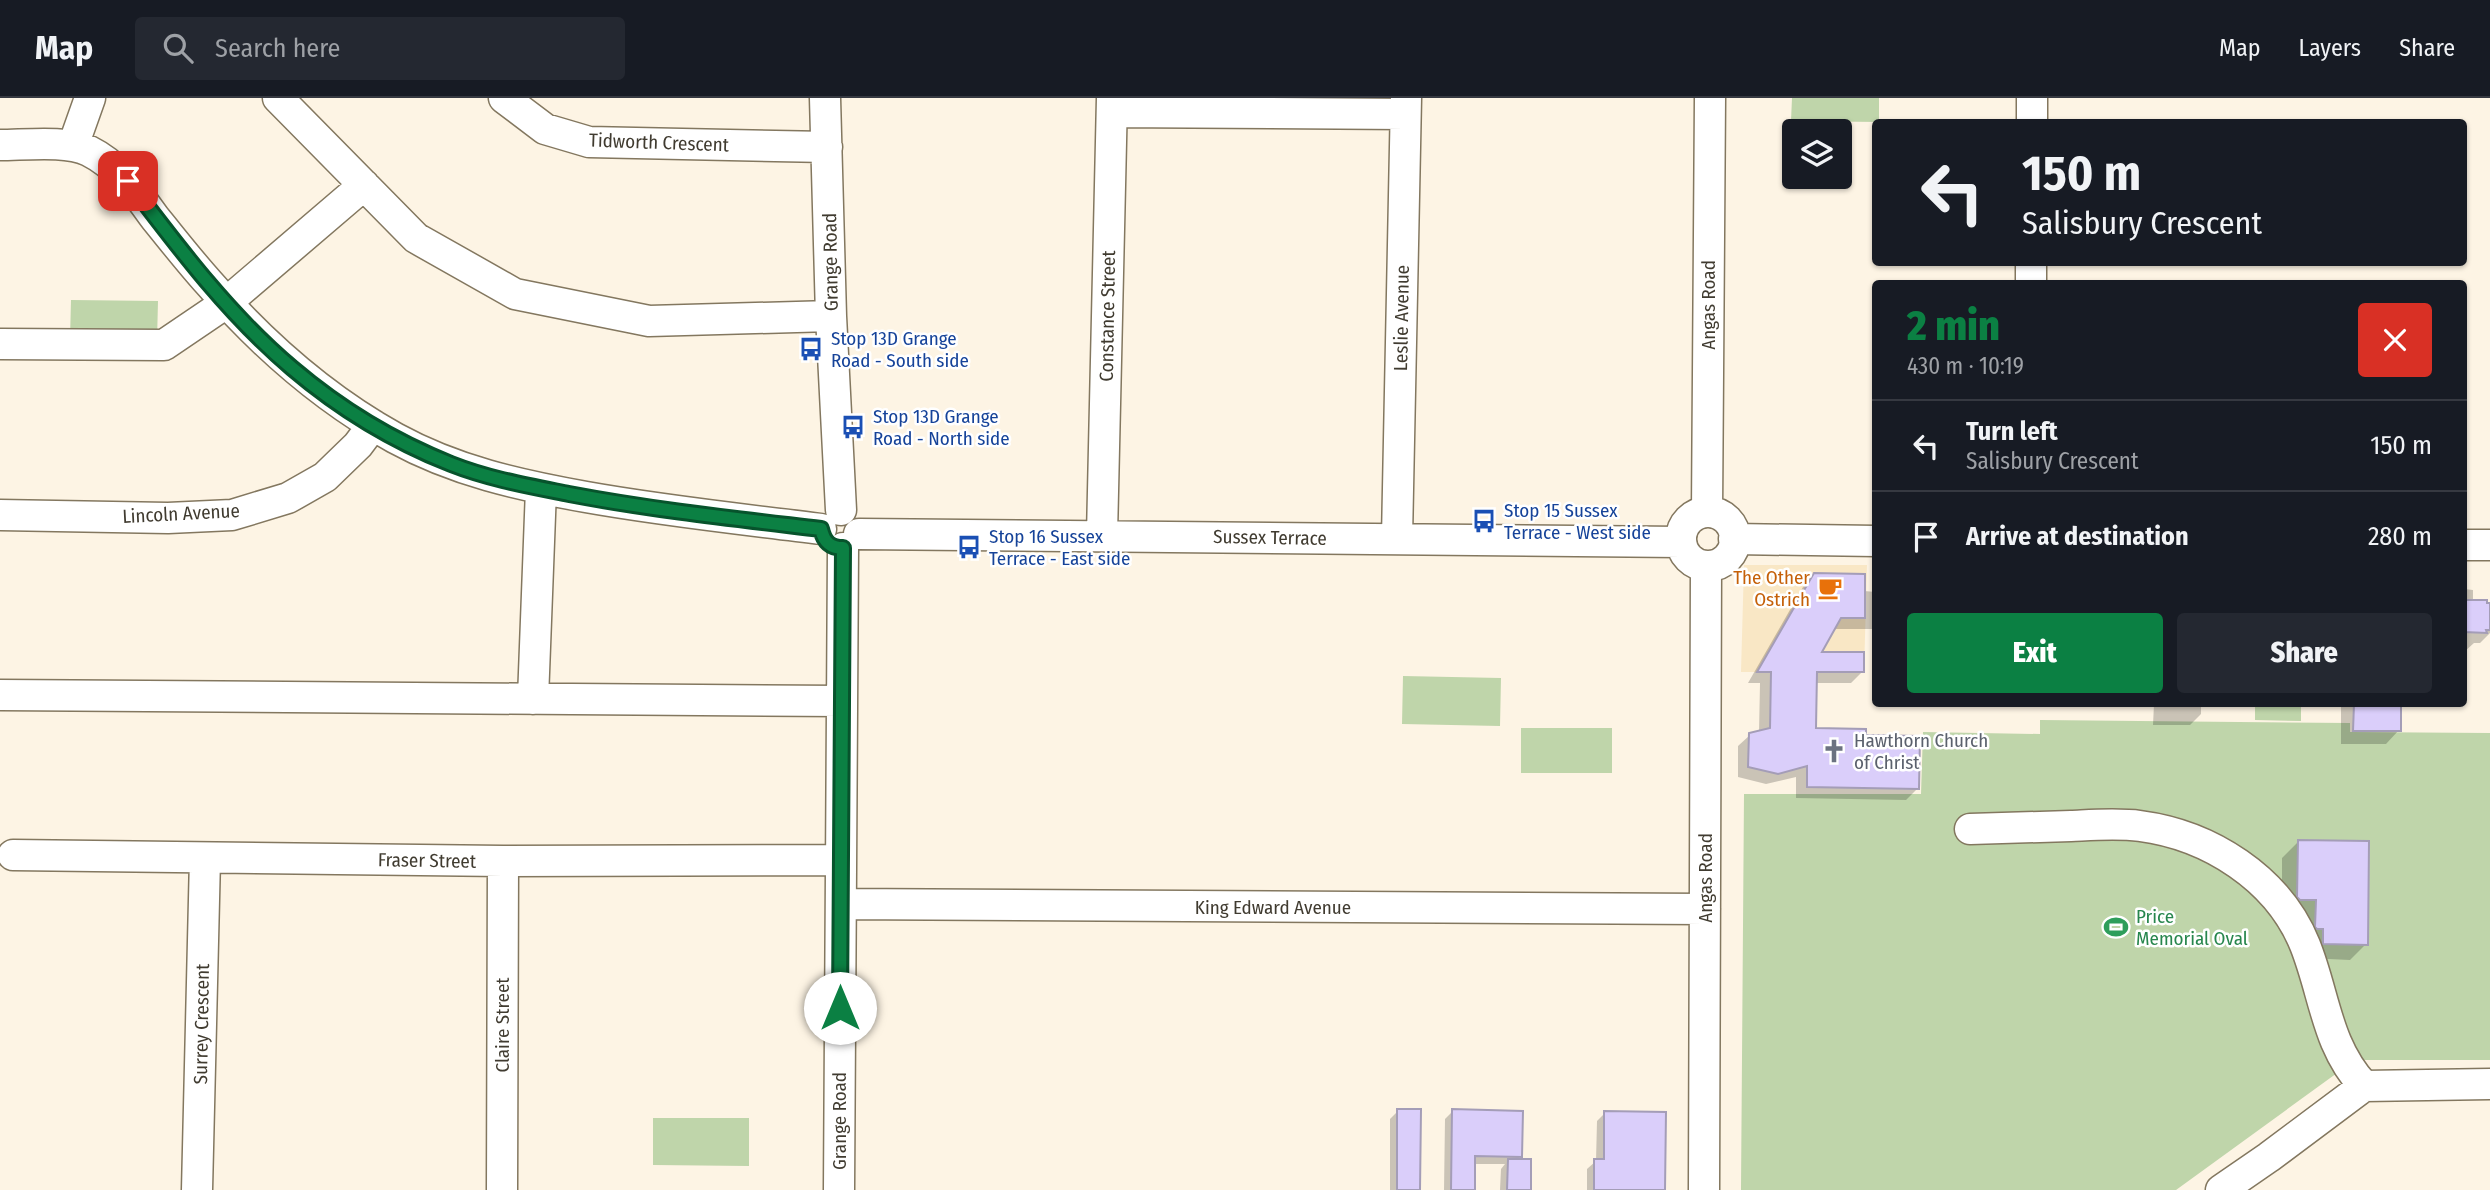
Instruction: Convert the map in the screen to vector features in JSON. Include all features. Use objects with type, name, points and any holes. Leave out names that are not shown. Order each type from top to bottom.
[{"type":"street","points":[[0,145],[64,146],[90,98]]},
{"type":"street","points":[[278,98],[416,238],[515,294],[649,321],[831,316]]},
{"type":"street","name":"Tidworth Crescent","points":[[504,98],[545,128],[589,142],[827,147]]},
{"type":"street","name":"Grange Road","points":[[825,98],[841,530],[839,1190]]},
{"type":"street","name":"Angas Road","points":[[1707,512],[1710,98]]},
{"type":"street","points":[[2032,98],[2032,119]]},
{"type":"street","points":[[1112,105],[1405,106]]},
{"type":"street","name":"Constance Street","points":[[1102,535],[1112,105]]},
{"type":"street","name":"Leslie Avenue","points":[[1397,538],[1405,106]]},
{"type":"street","name":"Sussex Terrace","points":[[64,146],[98,156],[118,170],[226,303],[292,368],[329,397],[423,452],[453,465],[541,489],[663,511],[841,530],[1681,542]]},
{"type":"street","points":[[0,344],[164,345],[226,303],[364,185]]},
{"type":"street","name":"Lincoln Avenue","points":[[0,514],[169,518],[232,515],[288,498],[325,477],[358,445],[373,425]]},
{"type":"street","points":[[533,699],[541,489]]},
{"type":"street","points":[[1707,512],[1723,517],[1729,523],[1734,539],[1730,553],[1723,561],[1706,566],[1689,558],[1681,542],[1682,533],[1691,518],[1707,512]]},
{"type":"street","points":[[1734,539],[1872,541]]},
{"type":"street","points":[[2467,545],[2490,545]]},
{"type":"street","name":"Angas Road","points":[[1704,1190],[1706,566]]},
{"type":"street","points":[[0,695],[842,701]]},
{"type":"street","points":[[1969,829],[2114,824],[2140,826],[2187,837],[2232,859],[2266,886],[2293,921],[2304,945],[2336,1046],[2348,1068],[2364,1086]]},
{"type":"street","name":"Fraser Street","points":[[13,855],[503,861],[841,860]]},
{"type":"street","name":"Surrey Crescent","points":[[197,1190],[205,858]]},
{"type":"street","name":"Claire Street","points":[[502,1190],[503,861]]},
{"type":"street","name":"King Edward Avenue","points":[[841,904],[1705,909]]},
{"type":"street","points":[[2221,1190],[2364,1086],[2490,1083]]},
{"type":"shaded area","points":[[1744,565],[1867,565],[1864,672],[1741,672]]},
{"type":"green space","points":[[1792,98],[1879,98],[1879,119],[1872,119],[1872,122],[1852,122],[1852,119],[1791,119]]},
{"type":"green space","points":[[71,300],[158,301],[157,341],[70,340]]},
{"type":"green space","points":[[1403,676],[1501,678],[1500,726],[1402,724]]},
{"type":"green space","points":[[2255,707],[2301,707],[2301,721],[2255,720]]},
{"type":"green space","name":"Price Memorial Oval","points":[[2040,720],[2350,723],[2350,732],[2490,733],[2490,1060],[2355,1060],[2176,1190],[1741,1190],[1744,794],[1921,794],[1923,732],[2040,734]]},
{"type":"green space","points":[[1521,728],[1612,728],[1612,773],[1521,773]]},
{"type":"green space","points":[[653,1118],[749,1118],[749,1166],[653,1165]]},
{"type":"building","points":[[1814,573],[1865,574],[1865,618],[1841,618],[1822,652],[1864,652],[1864,672],[1817,672],[1816,728],[1866,729],[1866,735],[1920,736],[1919,789],[1807,787],[1807,766],[1778,774],[1748,767],[1749,733],[1770,728],[1771,672],[1757,672]]},
{"type":"building","points":[[2467,600],[2487,600],[2487,603],[2490,603],[2490,630],[2486,630],[2487,633],[2467,632]]},
{"type":"building","points":[[2354,707],[2401,707],[2401,731],[2353,731]]},
{"type":"building","points":[[2298,840],[2369,841],[2368,945],[2323,944],[2323,929],[2315,927],[2316,900],[2300,900],[2297,897]]},
{"type":"building","points":[[1397,1109],[1421,1109],[1420,1190],[1397,1190]]},
{"type":"building","points":[[1452,1109],[1523,1111],[1522,1157],[1475,1156],[1475,1190],[1451,1190]]},
{"type":"building","points":[[1604,1111],[1666,1112],[1665,1190],[1594,1190],[1594,1159],[1604,1159]]},
{"type":"building","points":[[1508,1159],[1531,1159],[1531,1190],[1507,1190]]},
{"type":"place","name":"Stop 13D Grange Road - South side","points":[[811,349]]},
{"type":"place","name":"Stop 13D Grange Road - North side","points":[[853,427]]},
{"type":"place","name":"Stop 15 Sussex Terrace - West side","points":[[1484,521]]},
{"type":"place","name":"Stop 16 Sussex Terrace - East side","points":[[969,547]]},
{"type":"place","name":"The Other Ostrich","points":[[1830,588]]},
{"type":"place","name":"Hawthorn Church of Christ","points":[[1834,751]]},
{"type":"place","name":"Price Memorial Oval","points":[[2116,927]]},
{"type":"route","points":[[128,181],[208,283],[263,341],[329,397],[395,438],[453,465],[490,477],[663,511],[821,529],[830,546],[843,548],[840,1008]]}]
